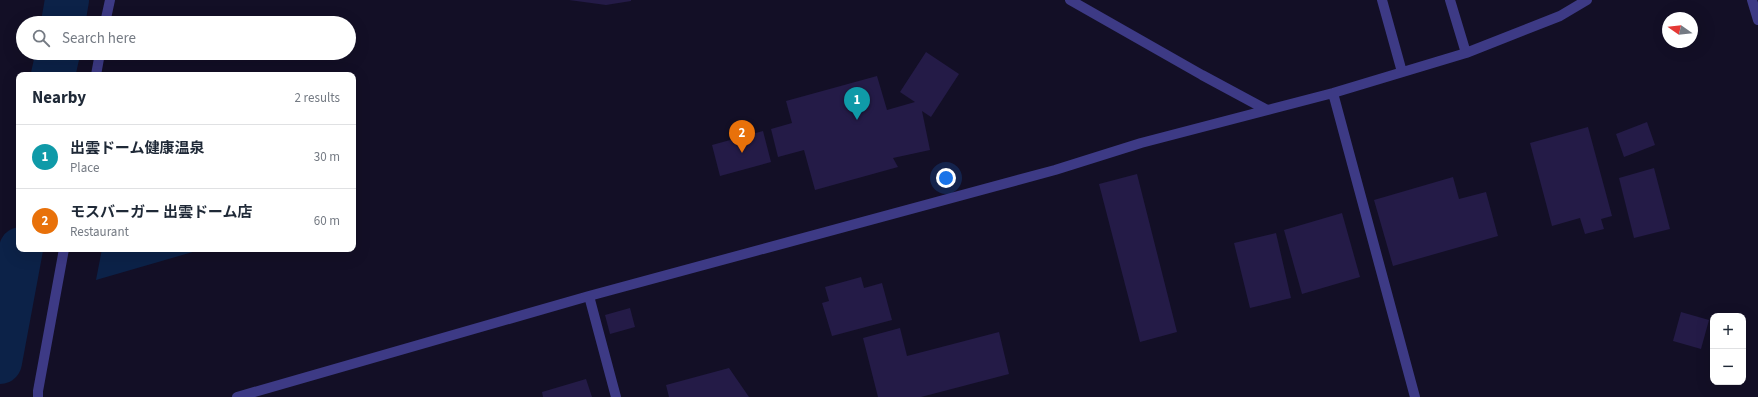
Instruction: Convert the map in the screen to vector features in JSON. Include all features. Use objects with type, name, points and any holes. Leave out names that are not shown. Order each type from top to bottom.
[{"type":"street","points":[[107,16],[110,0]]},
{"type":"street","points":[[1070,0],[1267,110]]},
{"type":"street","points":[[1382,0],[1402,72]]},
{"type":"street","points":[[1450,0],[1466,53]]},
{"type":"street","points":[[237,397],[589,296],[1055,170],[1141,143],[1333,93],[1466,53],[1560,16],[1587,0]]},
{"type":"street","points":[[1752,0],[1758,20]]},
{"type":"street","points":[[97,72],[99,60]]},
{"type":"street","points":[[1333,93],[1415,397]]},
{"type":"street","points":[[38,397],[63,252]]},
{"type":"street","points":[[589,296],[616,397]]},
{"type":"water","points":[[101,252],[193,252],[96,280]]},
{"type":"building","points":[[569,0],[631,0],[631,1],[606,5]]},
{"type":"building","points":[[926,52],[959,74],[931,117],[922,111],[930,150],[893,158],[898,167],[815,190],[804,150],[778,157],[771,129],[792,123],[786,101],[877,76],[887,110],[915,102],[900,92]]},
{"type":"building","points":[[1647,122],[1655,145],[1624,157],[1616,134]]},
{"type":"building","points":[[1588,127],[1612,216],[1601,219],[1604,229],[1585,234],[1580,218],[1552,226],[1530,143]]},
{"type":"building","points":[[763,131],[771,162],[720,176],[712,145]]},
{"type":"building","points":[[1654,168],[1670,229],[1634,238],[1619,178]]},
{"type":"building","points":[[1137,174],[1177,332],[1140,342],[1099,184]]},
{"type":"building","points":[[1453,177],[1459,199],[1486,192],[1498,236],[1393,266],[1374,200]]},
{"type":"building","points":[[1342,213],[1360,277],[1302,294],[1284,230]]},
{"type":"building","points":[[1276,233],[1291,298],[1250,308],[1234,243]]},
{"type":"building","points":[[861,277],[864,288],[882,283],[892,320],[832,336],[822,303],[829,301],[825,287]]},
{"type":"building","points":[[630,308],[635,327],[610,334],[605,315]]},
{"type":"building","points":[[1681,312],[1709,320],[1701,349],[1673,341]]},
{"type":"building","points":[[900,328],[907,356],[999,332],[1009,374],[921,397],[878,397],[863,338]]},
{"type":"building","points":[[729,368],[749,397],[669,397],[666,385]]},
{"type":"building","points":[[586,379],[592,397],[543,397],[542,392]]},
{"type":"waterway","points":[[64,16],[67,0]]},
{"type":"waterway","points":[[54,72],[56,60]]},
{"type":"waterway","points":[[0,362],[20,252]]},
{"type":"place","name":"出雲ドーム健康温泉","points":[[857,120]]},
{"type":"place","name":"モスバーガー 出雲ドーム店","points":[[742,153]]}]
